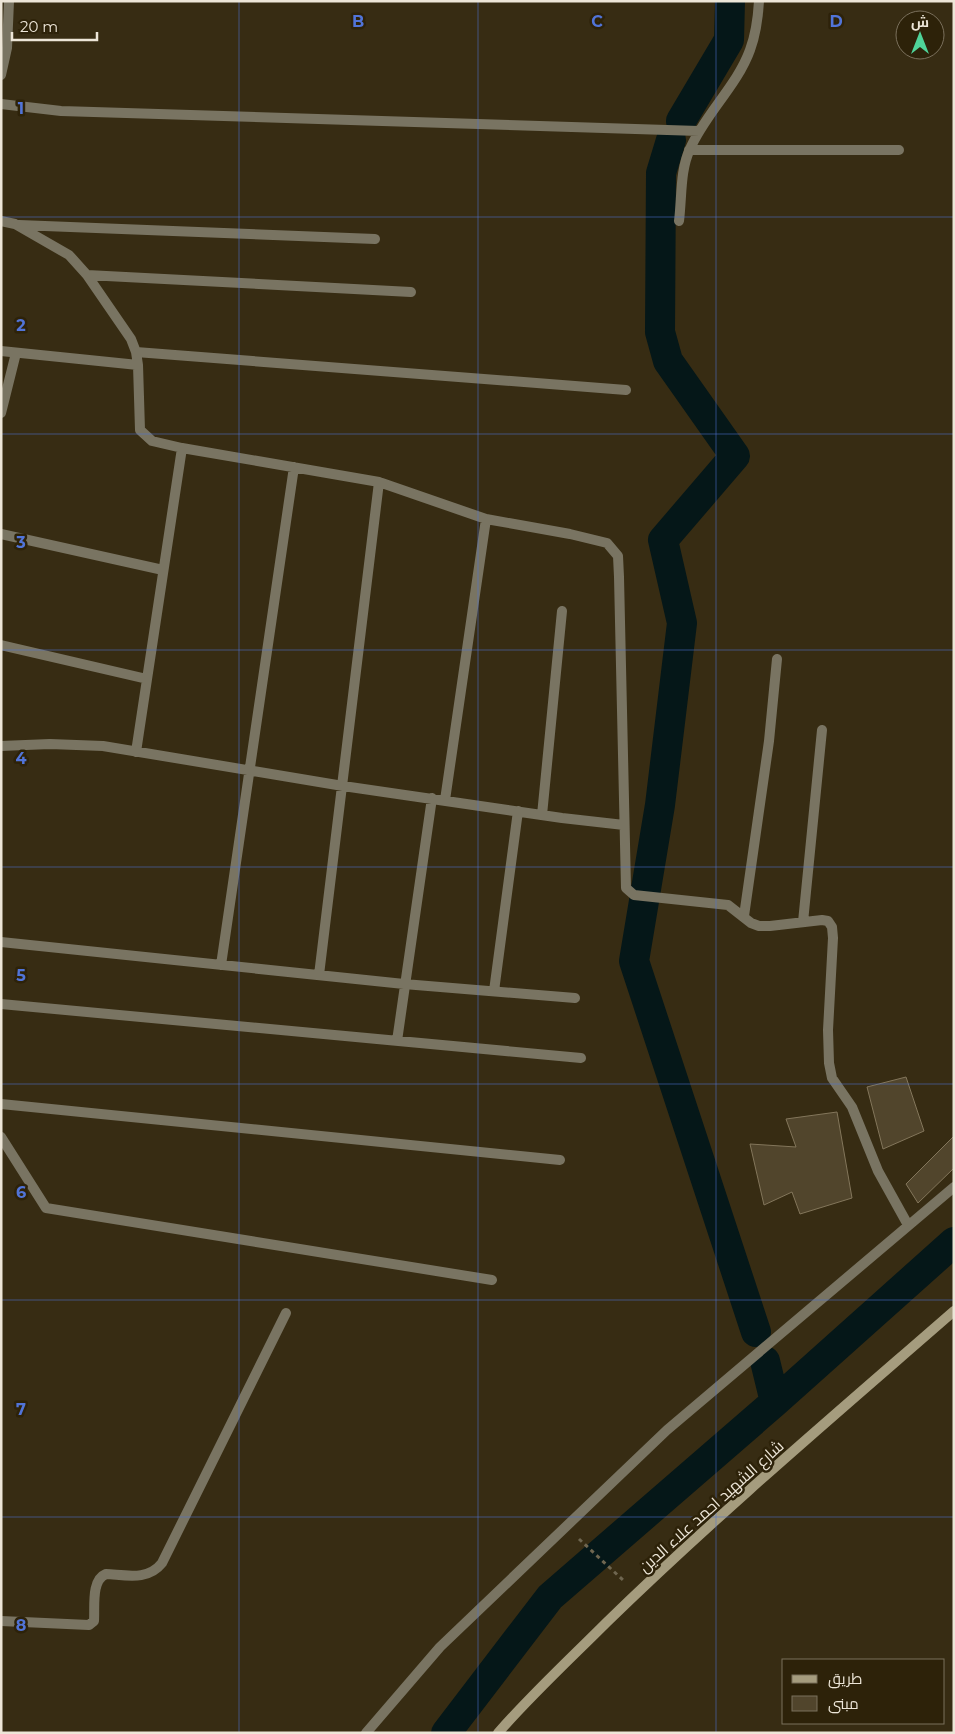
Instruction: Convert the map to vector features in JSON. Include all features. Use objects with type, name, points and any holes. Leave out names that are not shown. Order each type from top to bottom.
[{"type":"main road","name":"شارع الشهيد احمد علاء الدين","points":[[498,1733],[520,1707],[728,1508],[954,1311]]},
{"type":"street","points":[[1,75],[7,48],[9,1]]},
{"type":"street","points":[[679,221],[684,168],[689,150],[750,51],[758,23],[759,1]]},
{"type":"street","points":[[1,104],[61,111],[699,131]]},
{"type":"street","points":[[689,150],[899,150]]},
{"type":"street","points":[[1,220],[15,224],[375,239]]},
{"type":"street","points":[[15,224],[69,255],[87,275],[131,339],[138,365],[140,430],[152,441],[182,448],[379,482],[486,519],[570,534],[607,543],[618,556],[626,888],[634,895],[728,905],[751,923],[759,926],[828,921],[832,927],[828,1030],[829,1063],[832,1078],[852,1107],[878,1171],[908,1225]]},
{"type":"street","points":[[87,275],[410,292]]},
{"type":"street","points":[[1,351],[138,365]]},
{"type":"street","points":[[136,352],[626,390]]},
{"type":"street","points":[[1,413],[16,353]]},
{"type":"street","points":[[136,752],[182,448]]},
{"type":"street","points":[[221,965],[294,468]]},
{"type":"street","points":[[319,975],[379,482]]},
{"type":"street","points":[[445,800],[486,519]]},
{"type":"street","points":[[1,534],[164,570]]},
{"type":"street","points":[[542,815],[562,612]]},
{"type":"street","points":[[1,645],[147,680]]},
{"type":"street","points":[[744,916],[769,741],[777,659]]},
{"type":"street","points":[[803,922],[822,730]]},
{"type":"street","points":[[1,746],[50,744],[103,746],[343,786],[624,825]]},
{"type":"street","points":[[397,1041],[432,798]]},
{"type":"street","points":[[494,991],[518,811]]},
{"type":"street","points":[[1,942],[404,984],[575,998]]},
{"type":"street","points":[[1,1004],[581,1058]]},
{"type":"street","points":[[1,1104],[560,1160]]},
{"type":"street","points":[[1,1137],[46,1208],[492,1280]]},
{"type":"street","points":[[366,1733],[440,1647],[667,1430],[954,1187]]},
{"type":"street","points":[[1,1622],[89,1625],[94,1621],[96,1583],[101,1576],[106,1574],[143,1576],[158,1568],[286,1313]]},
{"type":"path","points":[[566,1526],[637,1593]]},
{"type":"building","points":[[906,1077],[924,1131],[883,1149],[867,1087]]},
{"type":"building","points":[[837,1112],[852,1198],[800,1214],[792,1192],[764,1205],[750,1144],[796,1147],[786,1119]]},
{"type":"building","points":[[954,1136],[954,1168],[918,1203],[906,1184]]},
{"type":"waterway","points":[[681,121],[729,40],[730,1]]},
{"type":"waterway","points":[[671,140],[661,173],[660,332],[668,361],[735,456],[663,540],[682,623],[660,805],[634,961],[756,1332]]},
{"type":"waterway","points":[[446,1733],[550,1597],[775,1402],[954,1242]]},
{"type":"waterway","points":[[765,1361],[775,1402]]}]
